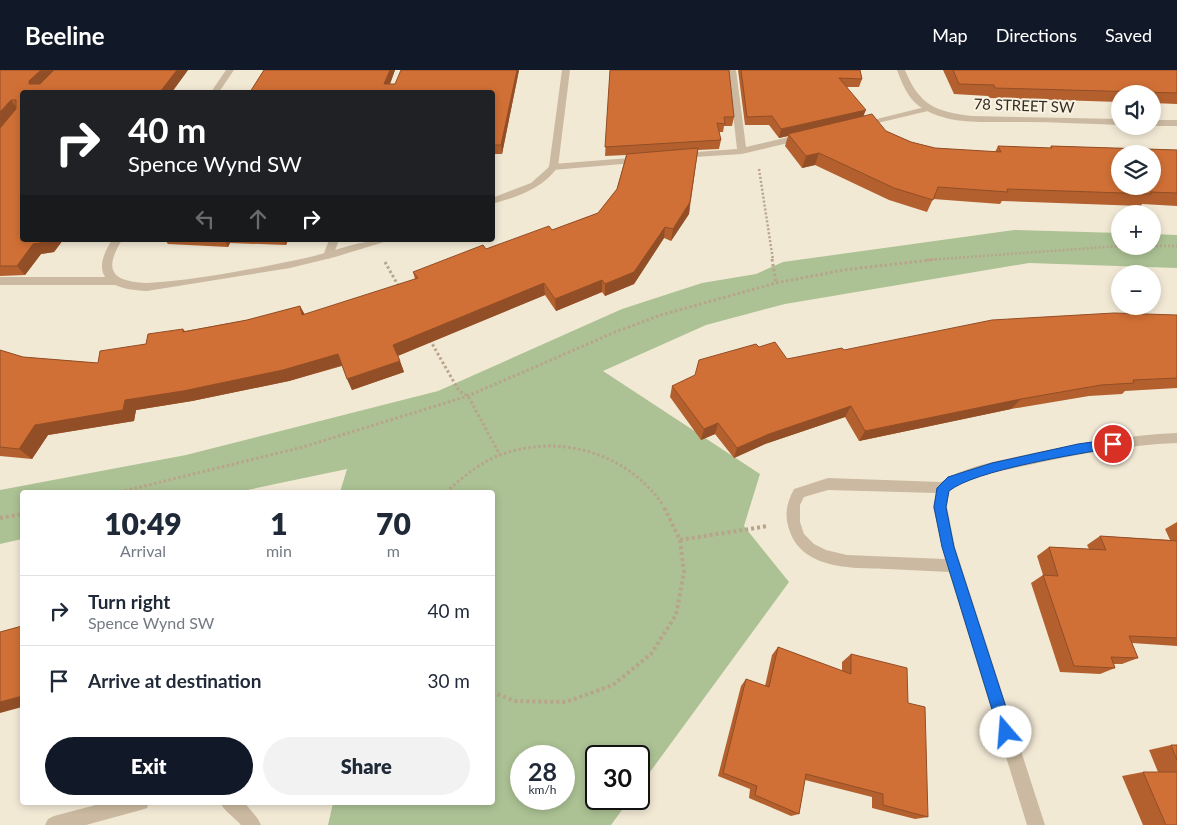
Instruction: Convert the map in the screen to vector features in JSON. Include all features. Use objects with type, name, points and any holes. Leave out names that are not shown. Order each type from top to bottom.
[{"type":"street","points":[[216,90],[230,70]]},
{"type":"street","points":[[495,200],[525,189],[544,179],[553,167],[566,70]]},
{"type":"street","points":[[732,70],[742,151]]},
{"type":"street","points":[[901,70],[912,94],[921,104],[929,108]]},
{"type":"street","points":[[852,126],[929,108]]},
{"type":"street","name":"78 STREET SW","points":[[929,108],[948,114],[976,118],[1111,122]]},
{"type":"street","points":[[1161,123],[1177,123]]},
{"type":"street","points":[[676,157],[742,151],[814,135]]},
{"type":"street","points":[[553,167],[648,159]]},
{"type":"street","points":[[116,242],[107,256],[105,264],[108,272],[116,281]]},
{"type":"street","points":[[328,256],[333,242]]},
{"type":"street","points":[[0,281],[116,281],[143,287],[279,267],[328,256],[374,242]]},
{"type":"street","points":[[953,566],[847,560],[824,556],[809,548],[799,538],[794,522],[793,504],[799,493],[828,484],[943,488],[952,481],[992,468],[1078,449],[1156,438],[1177,438]]},
{"type":"street","points":[[943,488],[940,507],[942,524],[953,566],[1036,825]]},
{"type":"street","points":[[54,825],[130,805]]},
{"type":"street","points":[[233,805],[252,825]]},
{"type":"path","points":[[756,148],[776,282]]},
{"type":"path","points":[[377,242],[401,290]]},
{"type":"path","points":[[128,490],[303,447],[468,396],[661,314],[776,282],[843,270],[936,259],[1111,246]]},
{"type":"path","points":[[1161,246],[1177,246]]},
{"type":"path","points":[[425,332],[459,391],[468,396],[500,455]]},
{"type":"path","points":[[448,490],[466,474],[500,455],[535,447],[571,447],[605,456],[635,474],[660,499],[680,540],[684,572],[676,615],[651,654],[614,685],[566,702],[515,701],[495,693]]},
{"type":"path","points":[[0,518],[20,514]]},
{"type":"path","points":[[680,540],[794,522]]},
{"type":"green space","points":[[1014,230],[1111,233],[1111,255],[1161,255],[1161,234],[1177,235],[1177,268],[1161,267],[1161,265],[1111,266],[1029,263],[785,304],[706,325],[603,371],[760,474],[744,526],[789,582],[650,772],[650,745],[585,745],[585,810],[622,810],[611,825],[328,825],[333,805],[495,805],[495,490],[341,490],[347,469],[247,490],[20,490],[20,539],[0,544],[0,490],[186,455],[438,391],[622,309],[702,283],[756,274],[783,262]]},
{"type":"building","points":[[0,70],[41,70],[29,81],[29,84],[40,84],[54,70],[177,70],[162,90],[20,90],[20,242],[46,242],[33,244],[17,266],[0,266],[0,128],[16,109],[16,100],[11,100],[0,112]]},
{"type":"building","points":[[264,70],[390,70],[384,84],[395,84],[401,70],[517,70],[501,145],[495,145],[495,90],[251,90]]},
{"type":"building","points":[[610,70],[729,70],[734,117],[724,117],[725,124],[717,123],[721,140],[605,147]]},
{"type":"building","points":[[741,70],[860,70],[862,79],[839,78],[866,110],[781,129],[772,116],[747,117]]},
{"type":"building","points":[[953,70],[1177,70],[1177,93],[1161,93],[1161,85],[1111,85],[1111,91],[995,88],[994,85],[959,84]]},
{"type":"building","points":[[872,114],[886,131],[911,142],[935,148],[1001,152],[998,146],[1111,148],[1111,193],[1007,189],[1008,192],[938,187],[933,200],[894,188],[819,153],[806,156],[788,134]]},
{"type":"building","points":[[698,148],[690,202],[673,229],[665,227],[634,272],[605,284],[602,280],[555,299],[544,283],[393,345],[400,361],[347,379],[338,354],[283,370],[183,391],[125,400],[123,410],[35,425],[19,449],[0,447],[0,350],[23,357],[98,363],[100,351],[146,344],[148,334],[183,329],[183,332],[247,320],[300,306],[302,315],[418,278],[413,272],[483,245],[486,249],[549,226],[552,230],[598,213],[617,189],[627,154]]},
{"type":"building","points":[[1161,149],[1177,150],[1177,193],[1161,192]]},
{"type":"building","points":[[1111,313],[1111,315],[1177,315],[1177,378],[1133,380],[1134,383],[1101,385],[1021,399],[865,431],[851,406],[769,434],[737,448],[718,423],[704,429],[672,386],[695,375],[699,360],[756,344],[759,347],[775,342],[787,359],[842,348],[844,350],[992,320]]},
{"type":"building","points":[[1100,536],[1177,541],[1177,638],[1129,636],[1138,658],[1111,657],[1115,668],[1074,666],[1043,575],[1058,576],[1049,547],[1106,550]]},
{"type":"building","points":[[20,627],[20,697],[0,702],[0,632]]},
{"type":"building","points":[[778,647],[851,674],[851,654],[907,668],[908,703],[925,707],[928,817],[883,805],[883,794],[806,774],[799,814],[755,795],[757,786],[723,773],[746,679],[769,687]]},
{"type":"building","points":[[1171,745],[1177,745],[1177,760]]},
{"type":"building","points":[[1143,772],[1177,772],[1177,825],[1166,825]]},
{"type":"route","points":[[1006,732],[942,524],[940,507],[943,488],[952,481],[992,468],[1078,449],[1113,444]]}]
